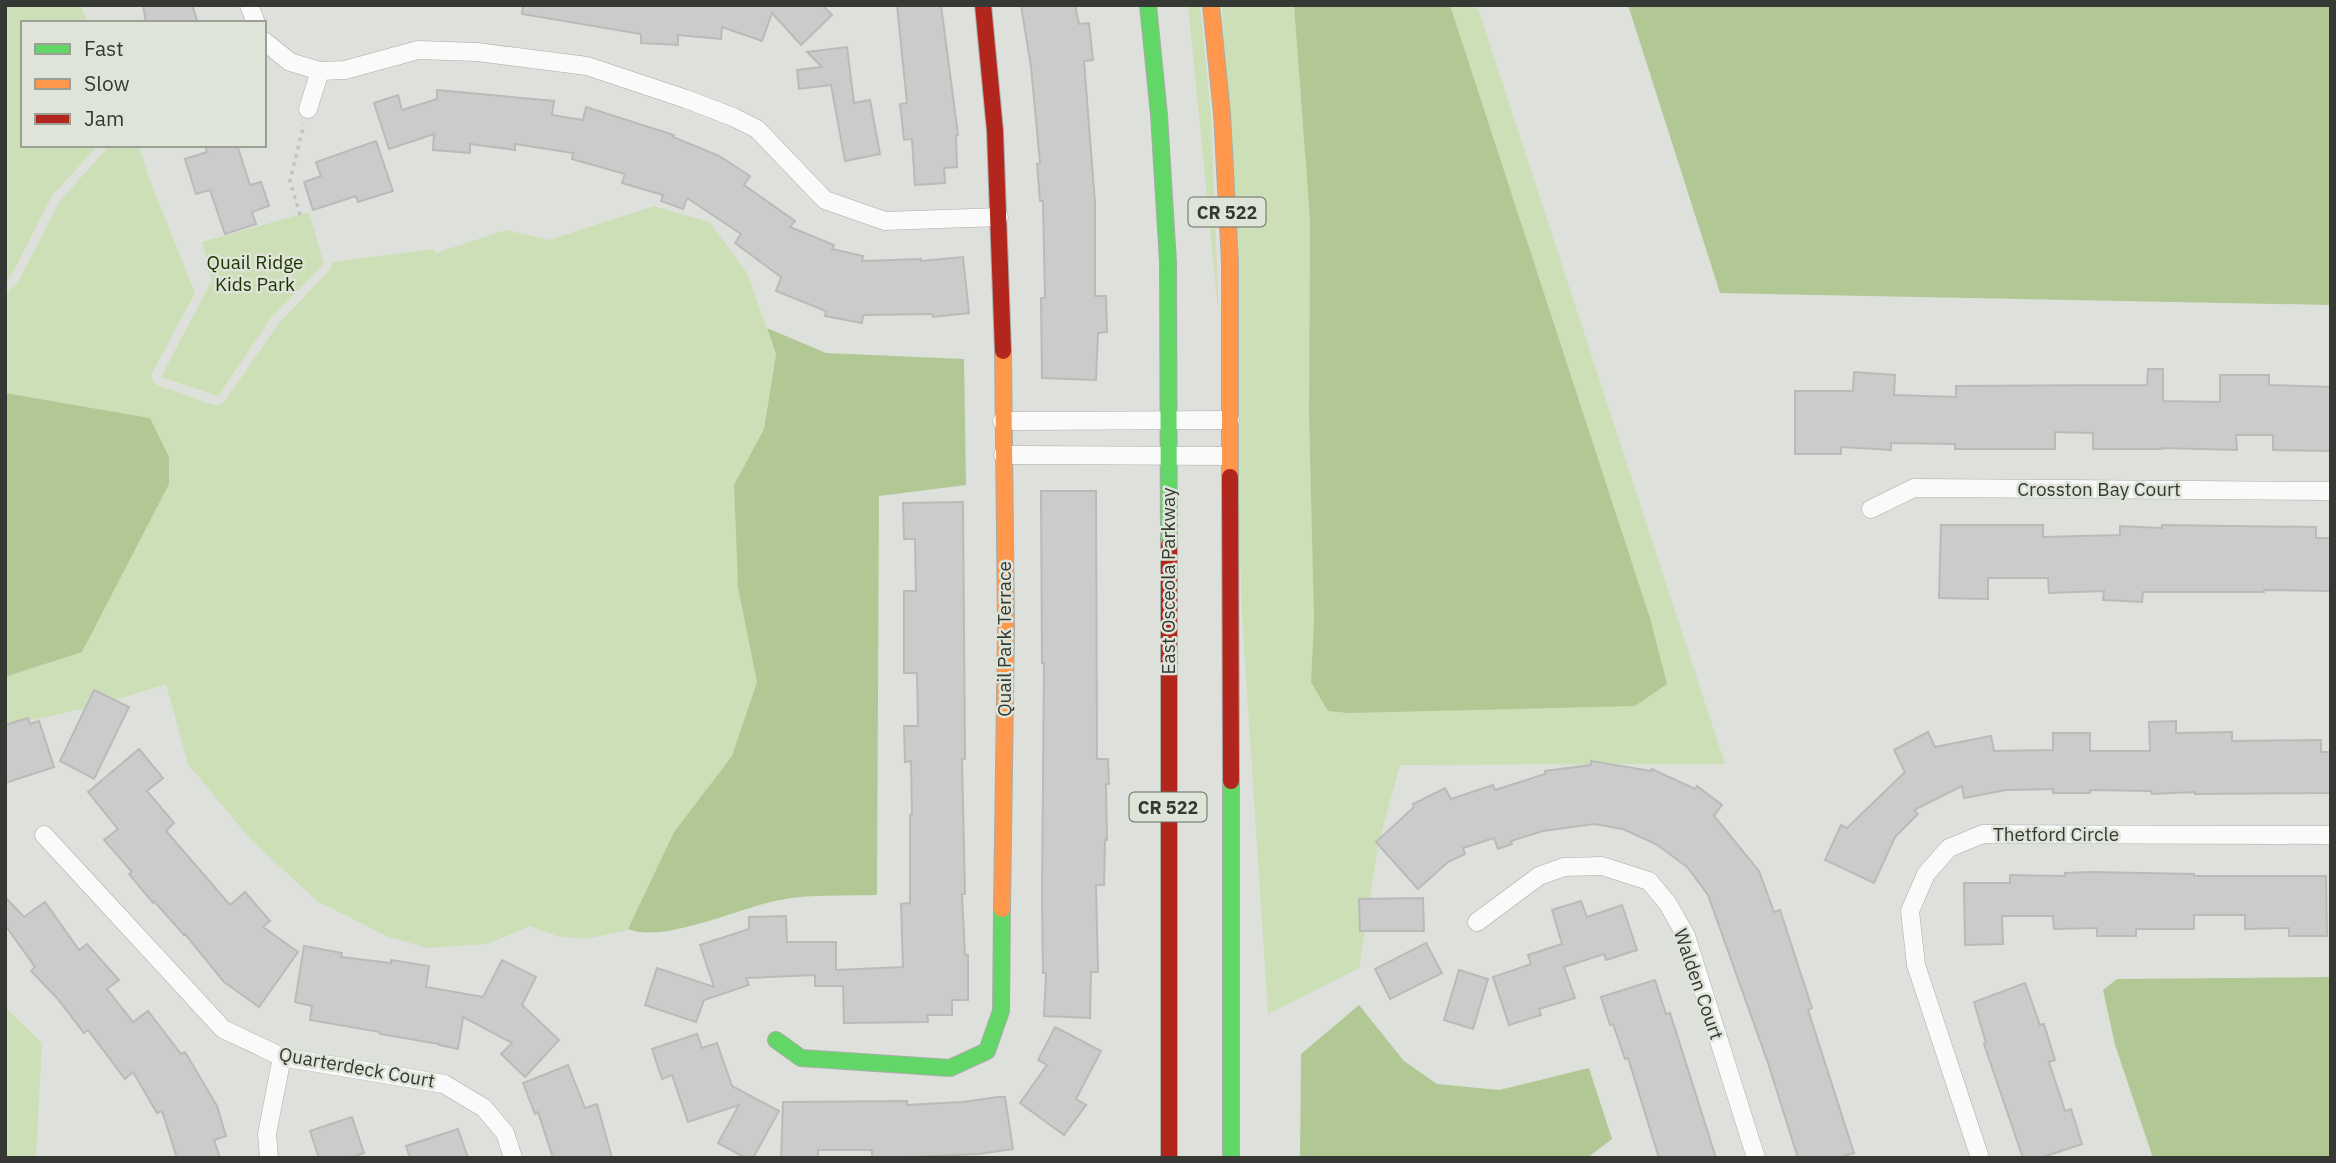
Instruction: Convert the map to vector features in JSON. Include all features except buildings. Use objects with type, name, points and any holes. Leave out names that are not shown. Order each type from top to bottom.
[{"type":"main road","name":"Quail Park Terrace","points":[[776,1040],[801,1058],[950,1068],[987,1051],[1001,1010],[1006,640],[1002,286],[995,131],[983,5]]},
{"type":"main road","name":"East Osceola Parkway","points":[[1148,5],[1165,180],[1168,299],[1169,1158]]},
{"type":"main road","name":"CR 522","points":[[1211,5],[1222,114],[1230,263],[1231,1158]]},
{"type":"street","points":[[266,43],[290,62],[320,71],[345,70],[418,50],[477,52],[587,66],[698,103],[757,129],[825,201],[885,220],[999,217]]},
{"type":"street","points":[[308,108],[320,71]]},
{"type":"street","points":[[1002,421],[1230,420]]},
{"type":"street","points":[[1003,455],[1230,456]]},
{"type":"street","name":"Crosston Bay Court","points":[[1871,509],[1914,488],[2331,491]]},
{"type":"street","name":"Thetford Circle","points":[[1980,1158],[1916,965],[1910,911],[1926,874],[1949,848],[1983,834],[2331,835]]},
{"type":"street","name":"Quarterdeck Court","points":[[44,835],[223,1029],[282,1057],[444,1083],[484,1108],[505,1133],[513,1158]]},
{"type":"street","name":"Walden Court","points":[[1477,922],[1539,876],[1564,867],[1602,866],[1649,881],[1668,904],[1686,936],[1756,1158]]},
{"type":"street","points":[[269,1158],[267,1135],[282,1057]]},
{"type":"path","points":[[300,215],[290,181],[308,108]]},
{"type":"green space","points":[[5,5],[80,5],[87,21],[21,21],[21,147],[96,147],[52,196],[11,276],[5,281]]},
{"type":"green space","points":[[1188,5],[1200,5],[1211,115],[1219,319]]},
{"type":"green space","points":[[1222,5],[1294,5],[1310,220],[1309,415],[1314,620],[1311,681],[1650,618],[1450,5],[1477,5],[1725,764],[1400,765],[1378,846],[1359,968],[1268,1014],[1242,616]]},
{"type":"green space","points":[[108,147],[140,147],[195,293],[152,373],[152,379],[157,385],[213,405],[225,401],[279,323],[330,270],[333,262],[433,249],[436,253],[506,230],[549,240],[654,206],[709,222],[747,273],[776,354],[764,429],[734,485],[738,588],[757,682],[732,756],[674,832],[628,930],[585,939],[557,936],[530,926],[488,944],[427,948],[386,936],[317,901],[250,839],[188,764],[166,684],[96,706],[5,726],[5,677],[82,652],[150,418],[5,393],[5,294],[18,282],[60,201]]},
{"type":"green space","name":"Quail Ridge Kids Park","points":[[309,212],[324,264],[271,318],[218,396],[161,377],[212,280],[202,242]]},
{"type":"green space","points":[[5,1007],[42,1043],[36,1158],[5,1158]]},
{"type":"shaded area","points":[[1294,5],[1450,5],[1650,618],[1667,684],[1635,706],[1349,713],[1328,711],[1311,682],[1314,620],[1309,415],[1310,220]]},
{"type":"shaded area","points":[[1628,5],[2331,5],[2331,305],[1720,293]]},
{"type":"shaded area","points":[[767,328],[826,353],[964,359],[966,485],[879,496],[877,895],[791,898],[661,932],[628,929],[674,832],[732,756],[757,682],[738,588],[734,485],[764,429],[776,354]]},
{"type":"shaded area","points":[[5,393],[150,418],[169,457],[169,484],[82,652],[5,677]]},
{"type":"shaded area","points":[[2331,977],[2331,1158],[2153,1158],[2115,1045],[2103,990],[2117,979]]},
{"type":"shaded area","points":[[1359,1005],[1404,1061],[1437,1084],[1499,1090],[1589,1068],[1612,1139],[1587,1158],[1300,1158],[1301,1054]]},
{"type":"traffic: fast","points":[[1148,5],[1159,115],[1168,262],[1169,546]]},
{"type":"traffic: fast","points":[[1231,781],[1231,1158]]},
{"type":"traffic: fast","points":[[776,1040],[801,1058],[950,1068],[987,1051],[1001,1011],[1002,909]]},
{"type":"traffic: slow","points":[[1211,5],[1222,114],[1230,263],[1230,477]]},
{"type":"traffic: slow","points":[[1002,909],[1006,627],[1003,351]]},
{"type":"traffic: jam","points":[[983,5],[995,131],[1003,351]]},
{"type":"traffic: jam","points":[[1230,477],[1231,781]]},
{"type":"traffic: jam","points":[[1169,546],[1169,1158]]}]
